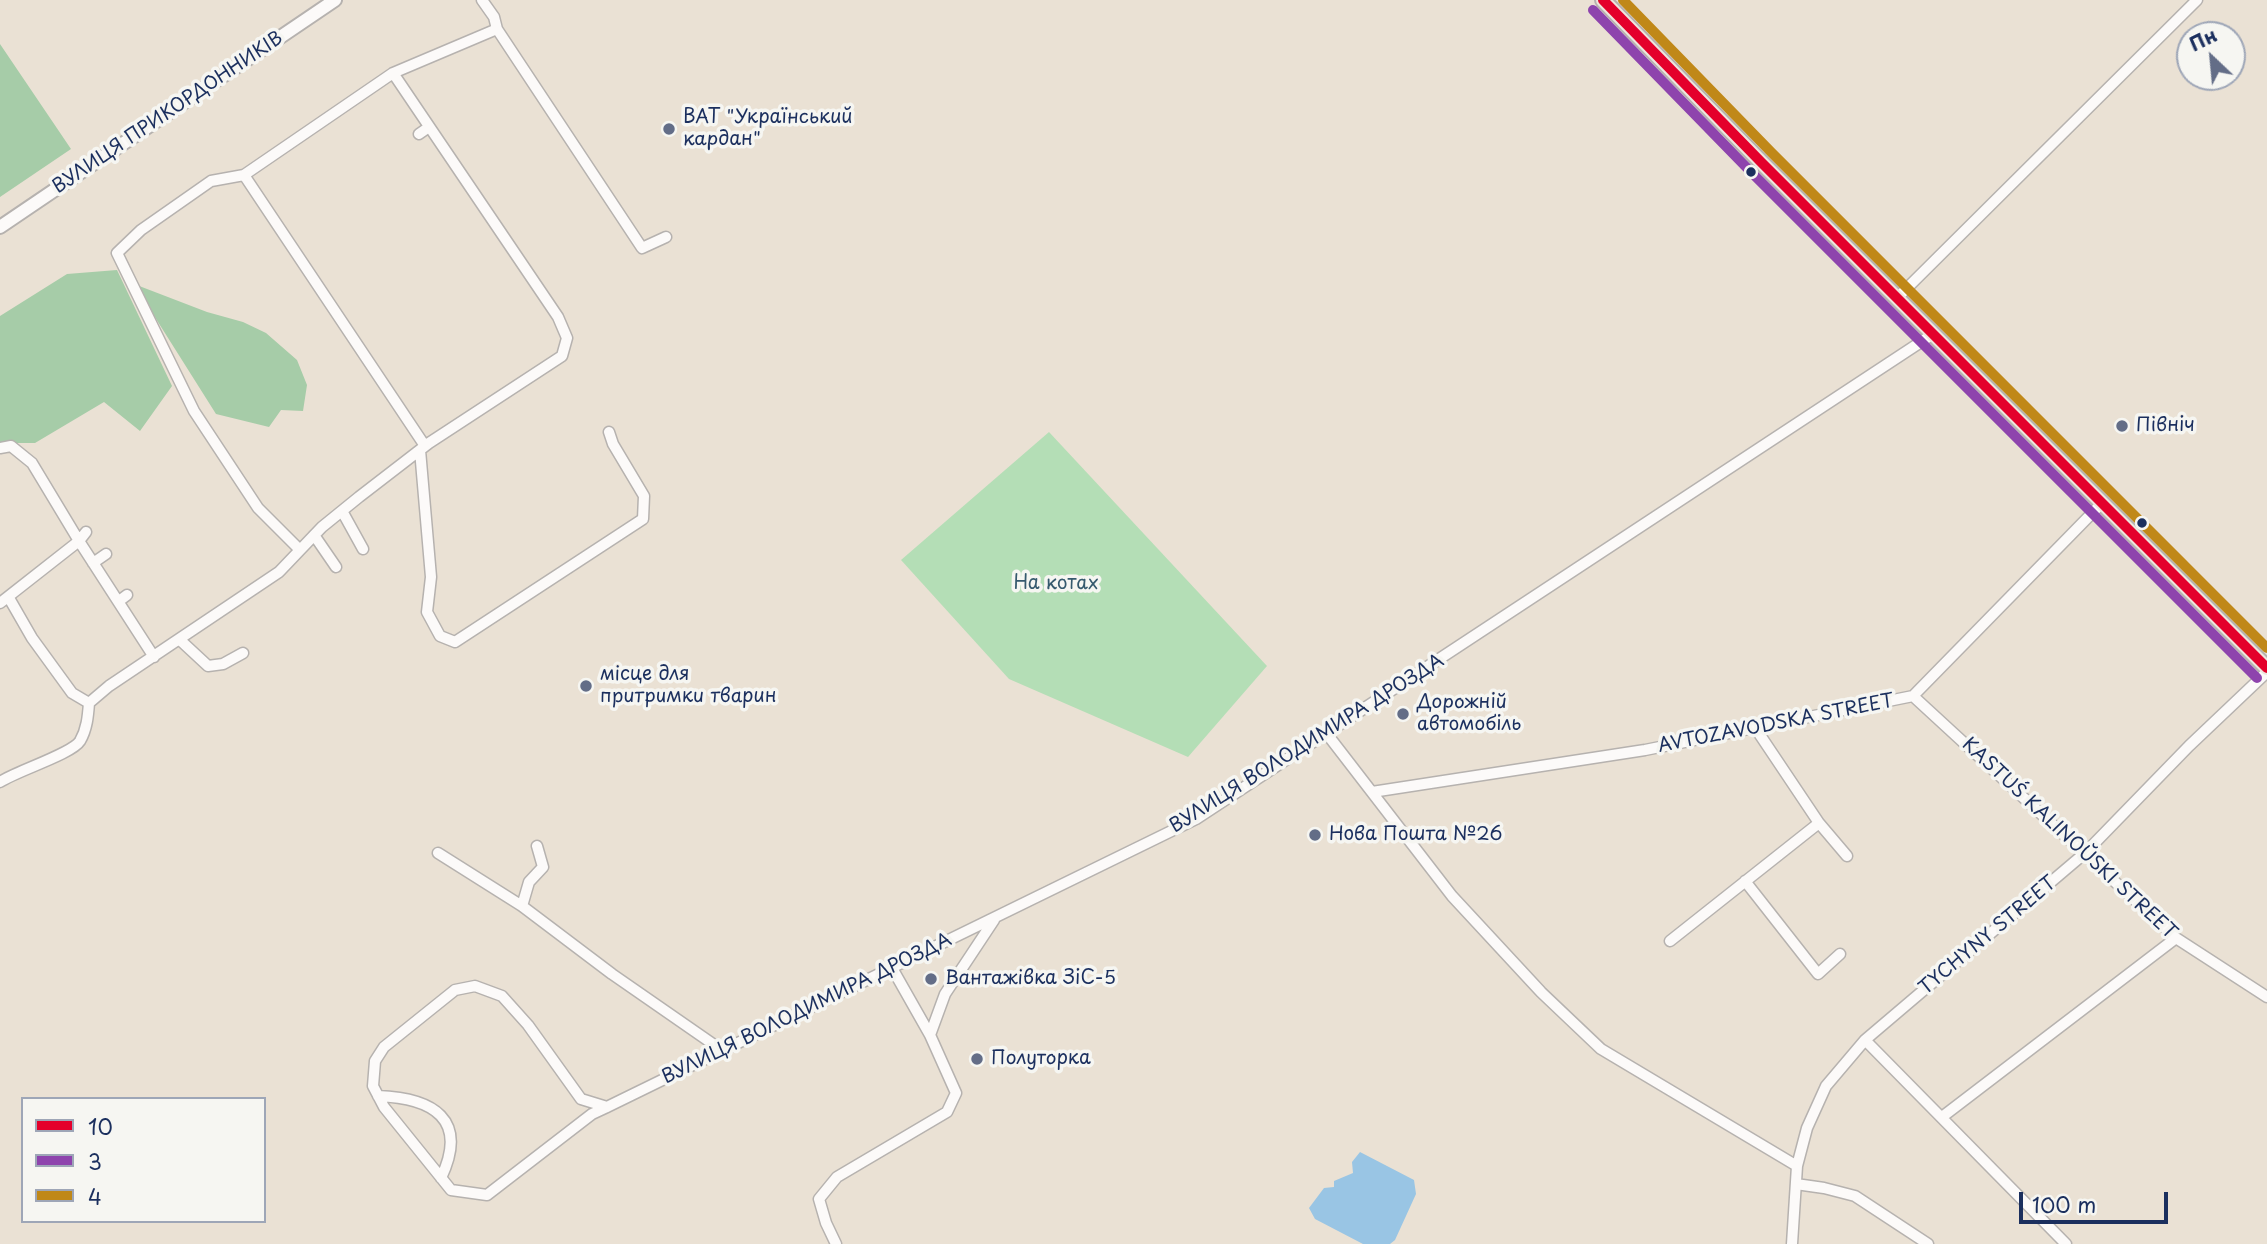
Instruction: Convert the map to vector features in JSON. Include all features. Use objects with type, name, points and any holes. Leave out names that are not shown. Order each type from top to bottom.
[{"type":"main road","points":[[1604,0],[1760,162],[2267,670]]},
{"type":"street","name":"ВУЛИЦЯ ПРИКОРДОННИКІВ","points":[[0,227],[335,0]]},
{"type":"street","points":[[482,0],[494,17],[496,29],[642,248],[666,237]]},
{"type":"street","points":[[1897,298],[2197,0]]},
{"type":"street","points":[[300,550],[258,508],[194,411],[117,253],[141,230],[211,181],[244,175],[393,73],[496,29]]},
{"type":"street","points":[[0,782],[79,744],[88,723],[89,703],[109,686],[279,572],[314,535],[422,448],[562,356],[568,338],[558,317],[393,73]]},
{"type":"street","points":[[419,134],[429,127]]},
{"type":"street","points":[[244,175],[422,448],[431,577],[428,612],[440,636],[455,642],[643,519],[645,496],[613,444],[609,432]]},
{"type":"street","name":"ВУЛИЦЯ ВОЛОДИМИРА ДРОЗДА","points":[[581,1100],[528,1025],[502,996],[475,986],[454,990],[384,1046],[374,1061],[373,1086],[384,1107],[440,1178],[451,1190],[487,1195],[580,1124],[607,1107],[1196,819],[1933,334]]},
{"type":"street","points":[[0,448],[11,446],[32,463],[93,563],[123,598],[154,657]]},
{"type":"street","name":"AVTOZAVODSKA STREET","points":[[1372,792],[1645,750],[1913,696],[2102,503]]},
{"type":"street","points":[[342,511],[363,549]]},
{"type":"street","points":[[86,532],[79,541],[4,601],[72,693],[89,703]]},
{"type":"street","points":[[314,535],[336,567]]},
{"type":"street","points":[[93,563],[106,554]]},
{"type":"street","points":[[180,639],[208,666],[223,664],[243,653]]},
{"type":"street","name":"TYCHYNY STREET","points":[[1792,1244],[1797,1166],[1807,1128],[1826,1086],[1866,1040],[2085,853],[2267,670]]},
{"type":"street","name":"KASTUŚ KALINOŬSKI STREET","points":[[1913,696],[2176,939],[2267,997]]},
{"type":"street","points":[[1756,729],[1819,823],[1847,856]]},
{"type":"street","points":[[1327,734],[1452,896],[1541,992],[1601,1049],[1797,1166]]},
{"type":"street","points":[[1670,941],[1819,823]]},
{"type":"street","points":[[522,906],[529,882],[543,867],[537,846]]},
{"type":"street","points":[[438,853],[522,906],[612,974],[723,1051]]},
{"type":"street","points":[[1745,881],[1818,974],[1840,954]]},
{"type":"street","points":[[930,1035],[945,994],[996,917]]},
{"type":"street","points":[[1942,1117],[2176,939]]},
{"type":"street","points":[[836,1244],[819,1199],[836,1177],[947,1112],[956,1093],[930,1035],[892,968]]},
{"type":"street","points":[[1866,1040],[2066,1244]]},
{"type":"street","points":[[378,1096],[405,1097],[427,1105],[442,1116],[449,1131],[451,1149],[440,1178]]},
{"type":"street","points":[[580,1124],[583,1110],[581,1100],[607,1107]]},
{"type":"street","points":[[1796,1184],[1855,1196],[1928,1244]]},
{"type":"green space","points":[[0,44],[71,149],[0,197]]},
{"type":"green space","points":[[117,270],[172,386],[140,431],[104,402],[35,443],[0,443],[0,316],[67,274]]},
{"type":"green space","points":[[134,284],[207,312],[243,322],[266,333],[297,360],[307,385],[303,411],[281,410],[269,427],[216,414]]},
{"type":"green space","name":"На котах","points":[[1049,432],[1267,666],[1188,757],[1009,679],[901,560]]},
{"type":"water","points":[[1360,1152],[1414,1180],[1416,1194],[1395,1240],[1390,1244],[1363,1244],[1315,1219],[1309,1208],[1324,1188],[1334,1187],[1334,1181],[1353,1173],[1352,1162]]},
{"type":"transit line","name":"10","points":[[1603,0],[1761,162],[2267,668]]},
{"type":"transit line","name":"4","points":[[1623,0],[1771,152],[2267,648]]},
{"type":"transit line","name":"3","points":[[1593,10],[1751,172],[2257,678]]},
{"type":"place","name":"ВАТ \"Український кардан\"","points":[[669,129]]},
{"type":"place","name":"Північ","points":[[2122,426]]},
{"type":"place","name":"місце для притримки тварин","points":[[586,686]]},
{"type":"place","name":"Дорожній автомобіль","points":[[1403,714]]},
{"type":"place","name":"Нова Пошта №26","points":[[1315,835]]},
{"type":"place","name":"Вантажівка ЗіС-5","points":[[931,979]]},
{"type":"place","name":"Полуторка","points":[[977,1059]]}]
